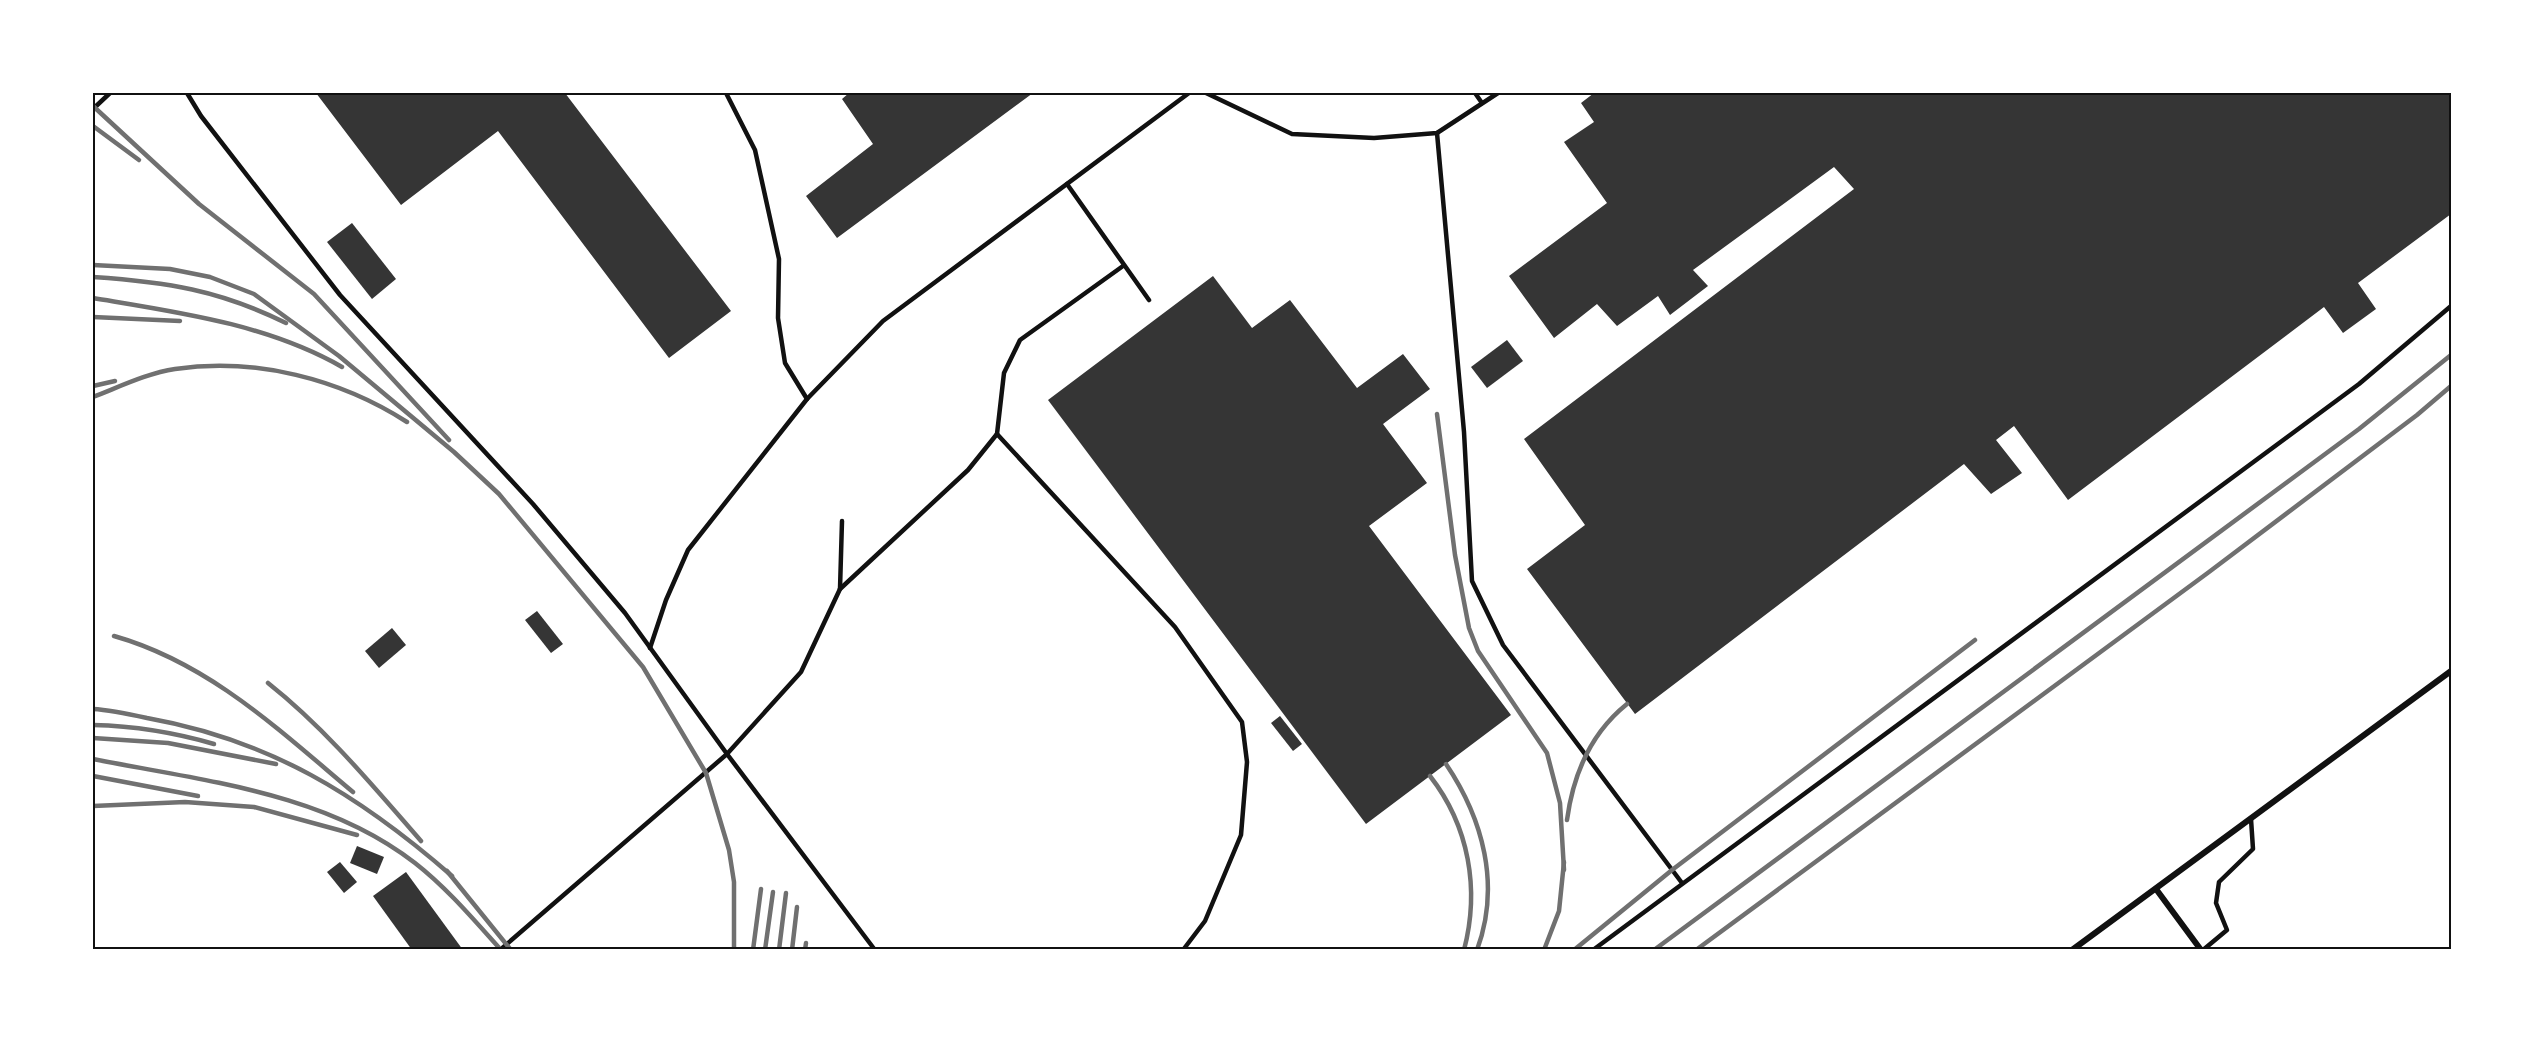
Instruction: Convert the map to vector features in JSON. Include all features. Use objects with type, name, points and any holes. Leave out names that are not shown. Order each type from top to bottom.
[{"type":"street","points":[[2072,950],[2451,671]]},
{"type":"street","points":[[2156,889],[2202,950]]},
{"type":"lane","points":[[93,109],[110,93]]},
{"type":"lane","points":[[187,93],[201,116],[340,295],[533,504],[625,614],[875,950]]},
{"type":"lane","points":[[726,93],[755,150],[779,259],[778,318],[785,363],[807,399]]},
{"type":"lane","points":[[650,648],[666,600],[688,550],[807,399],[883,321],[1189,93]]},
{"type":"lane","points":[[1206,93],[1292,134],[1374,138],[1437,133],[1498,93]]},
{"type":"lane","points":[[1475,93],[1482,103]]},
{"type":"lane","points":[[1437,133],[1464,432],[1472,581],[1503,645],[1682,883]]},
{"type":"lane","points":[[1067,184],[1149,300]]},
{"type":"lane","points":[[500,950],[727,754],[801,672],[840,589],[968,471],[997,434],[1004,373],[1020,340],[1123,266]]},
{"type":"lane","points":[[1593,950],[2359,384],[2451,306]]},
{"type":"lane","points":[[997,434],[1175,627],[1242,722],[1247,762],[1241,835],[1206,921],[1184,950]]},
{"type":"lane","points":[[840,589],[842,521]]},
{"type":"lane","points":[[2202,950],[2227,930],[2216,903],[2219,882],[2253,849],[2251,819]]},
{"type":"building","points":[[316,93],[565,93],[731,311],[669,358],[498,131],[401,205]]},
{"type":"building","points":[[849,93],[1033,93],[837,238],[806,196],[873,144],[842,99]]},
{"type":"building","points":[[1594,93],[2451,93],[2451,214],[2358,283],[2376,309],[2343,333],[2324,307],[2068,500],[2014,426],[1996,440],[2022,473],[1991,494],[1964,464],[1635,714],[1527,569],[1585,525],[1524,439],[1854,189],[1834,167],[1693,270],[1708,286],[1670,315],[1658,296],[1617,326],[1597,304],[1554,338],[1509,276],[1607,203],[1564,142],[1594,122],[1581,103]]},
{"type":"building","points":[[352,223],[396,279],[372,299],[327,242]]},
{"type":"building","points":[[1213,276],[1252,328],[1290,300],[1357,388],[1403,354],[1430,389],[1383,424],[1427,483],[1369,526],[1511,715],[1366,824],[1048,400]]},
{"type":"building","points":[[1507,340],[1523,361],[1487,388],[1471,367]]},
{"type":"building","points":[[537,611],[563,644],[551,653],[525,620]]},
{"type":"building","points":[[392,628],[406,645],[379,668],[365,651]]},
{"type":"building","points":[[1280,716],[1302,744],[1293,751],[1271,723]]},
{"type":"building","points":[[357,846],[384,857],[377,874],[350,863]]},
{"type":"building","points":[[340,862],[357,882],[344,893],[327,872]]},
{"type":"building","points":[[406,872],[463,950],[412,950],[373,896]]},
{"type":"railway","points":[[93,106],[199,204],[314,294],[449,440]]},
{"type":"railway","points":[[93,126],[139,160]]},
{"type":"railway","points":[[93,265],[170,269],[210,277],[254,294],[339,356],[454,452],[499,494],[643,667],[706,773],[729,850],[734,882],[734,950]]},
{"type":"railway","points":[[93,277],[192,289],[238,303],[286,323]]},
{"type":"railway","points":[[93,298],[189,315],[252,330],[313,352],[342,367]]},
{"type":"railway","points":[[93,317],[180,321]]},
{"type":"railway","points":[[1654,950],[2359,429],[2451,355]]},
{"type":"railway","points":[[93,397],[165,371],[205,366],[236,366],[266,369],[325,383],[354,394],[407,422]]},
{"type":"railway","points":[[93,386],[115,381]]},
{"type":"railway","points":[[1696,950],[2209,572],[2417,415],[2451,386]]},
{"type":"railway","points":[[1437,414],[1455,555],[1469,628],[1478,651],[1547,753],[1560,803],[1564,870]]},
{"type":"railway","points":[[114,636],[149,648],[212,681],[270,723],[353,792]]},
{"type":"railway","points":[[1574,950],[1672,870],[1975,640]]},
{"type":"railway","points":[[268,683],[310,719],[421,841]]},
{"type":"railway","points":[[1567,820],[1574,787],[1586,756],[1603,728],[1627,704]]},
{"type":"railway","points":[[93,709],[192,728],[273,756],[347,796],[382,820],[452,876]]},
{"type":"railway","points":[[93,725],[154,730],[214,744]]},
{"type":"railway","points":[[93,738],[168,743],[276,764]]},
{"type":"railway","points":[[93,759],[261,793],[342,820],[380,839],[415,863],[449,894],[501,950]]},
{"type":"railway","points":[[1446,764],[1470,807],[1484,853],[1487,901],[1484,926],[1477,950]]},
{"type":"railway","points":[[93,776],[198,796]]},
{"type":"railway","points":[[1430,776],[1454,816],[1468,859],[1471,904],[1464,950]]},
{"type":"railway","points":[[93,806],[185,802],[254,807],[357,835]]},
{"type":"railway","points":[[1544,950],[1559,911],[1564,862]]},
{"type":"railway","points":[[447,871],[511,950]]},
{"type":"railway","points":[[753,950],[761,889]]},
{"type":"railway","points":[[765,950],[773,892]]},
{"type":"railway","points":[[779,950],[786,893]]},
{"type":"railway","points":[[792,950],[797,907]]},
{"type":"railway","points":[[805,950],[806,943]]}]
